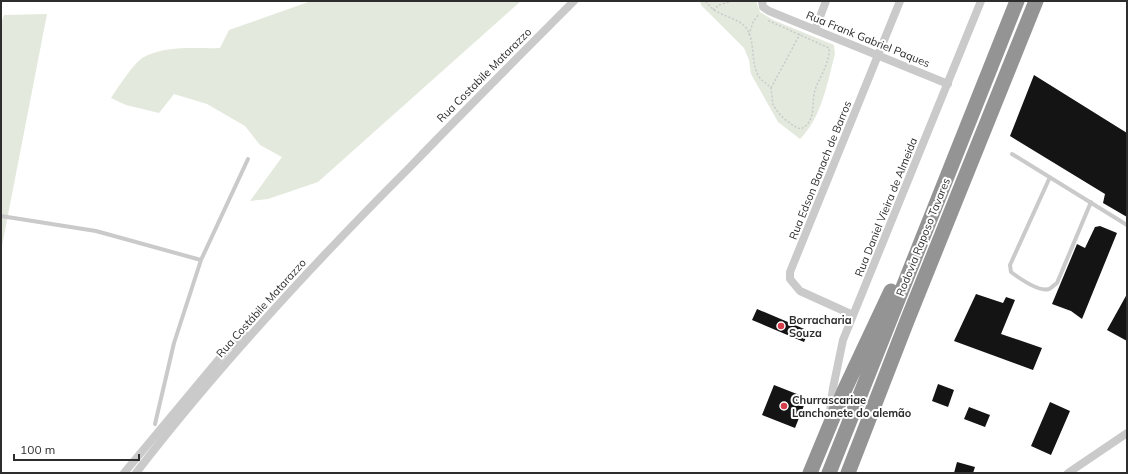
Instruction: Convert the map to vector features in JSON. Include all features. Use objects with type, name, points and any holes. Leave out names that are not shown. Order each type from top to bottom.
[{"type":"highway","name":"Rodovia Raposo Tavares","points":[[829,473],[1017,1]]},
{"type":"highway","name":"Rodovia Raposo Tavares","points":[[848,473],[1036,1]]},
{"type":"highway","points":[[810,473],[844,391],[965,132]]},
{"type":"highway","points":[[858,473],[876,419],[925,292],[938,245]]},
{"type":"street","name":"Rua Costabile Matarazzo","points":[[411,165],[574,1]]},
{"type":"street","name":"Rua Frank Gabriel Paques","points":[[762,1],[763,7],[769,11],[948,84]]},
{"type":"street","points":[[815,30],[826,1]]},
{"type":"street","name":"Rua Edson Banach de Barros","points":[[853,315],[800,291],[790,279],[790,272],[900,1]]},
{"type":"street","name":"Rua Daniel Vieira de Almeida","points":[[829,427],[833,388],[843,340],[981,1]]},
{"type":"street","name":"Rua Costábile Matarazzo","points":[[136,473],[164,437],[259,325],[411,165]]},
{"type":"street","name":"Rua Costábile Matarazzo","points":[[124,473],[229,347],[259,325]]},
{"type":"street","points":[[1068,473],[1127,433]]},
{"type":"lane","points":[[1012,154],[1127,225]]},
{"type":"lane","points":[[155,424],[174,343],[201,260],[248,159]]},
{"type":"lane","points":[[1050,177],[1010,265],[1011,272],[1023,281],[1043,289],[1049,289],[1057,283],[1090,202]]},
{"type":"lane","points":[[1,216],[96,231],[201,260]]},
{"type":"path","points":[[706,1],[713,10],[738,22],[746,29],[749,34],[758,75],[771,88]]},
{"type":"path","points":[[713,10],[719,5],[732,1]]},
{"type":"path","points":[[749,34],[753,22],[760,14],[757,12]]},
{"type":"path","points":[[764,18],[800,34],[829,48],[827,62],[815,91],[813,111],[804,128],[801,129],[792,125],[776,110],[773,103],[771,88],[800,34],[804,26]]},
{"type":"shaded area","points":[[311,1],[521,1],[318,182],[268,199],[250,201],[282,157],[260,145],[245,126],[207,104],[174,94],[159,113],[126,105],[111,98],[131,69],[144,57],[153,53],[172,49],[220,48],[229,30]]},
{"type":"shaded area","points":[[700,1],[756,1],[760,12],[773,20],[834,45],[835,54],[823,99],[814,121],[800,139],[778,122],[751,74],[749,60],[744,48],[701,5]]},
{"type":"shaded area","points":[[47,14],[1,251],[1,24],[4,15]]},
{"type":"building","points":[[1034,75],[1127,133],[1127,217],[1103,203],[1105,194],[1010,136]]},
{"type":"building","points":[[1100,226],[1117,233],[1082,319],[1071,311],[1052,304],[1077,244],[1085,248],[1095,227]]},
{"type":"building","points":[[976,294],[1003,303],[1006,297],[1015,300],[1001,334],[1042,348],[1033,370],[954,341]]},
{"type":"building","points":[[1127,294],[1127,341],[1107,330]]},
{"type":"building","name":"Borracharia Souza","points":[[757,309],[809,331],[804,342],[752,320]]},
{"type":"building","points":[[938,384],[954,390],[948,407],[932,401]]},
{"type":"building","name":"Churrascariae Lanchonete do alemão","points":[[774,385],[807,398],[795,428],[762,415]]},
{"type":"building","points":[[1050,402],[1070,411],[1051,455],[1031,446]]},
{"type":"building","points":[[969,407],[990,415],[985,427],[964,419]]},
{"type":"building","points":[[957,462],[975,467],[973,473],[954,473]]},
{"type":"place","name":"Borracharia Souza","points":[[781,326]]},
{"type":"place","name":"Churrascariae Lanchonete do alemão","points":[[784,406]]}]
